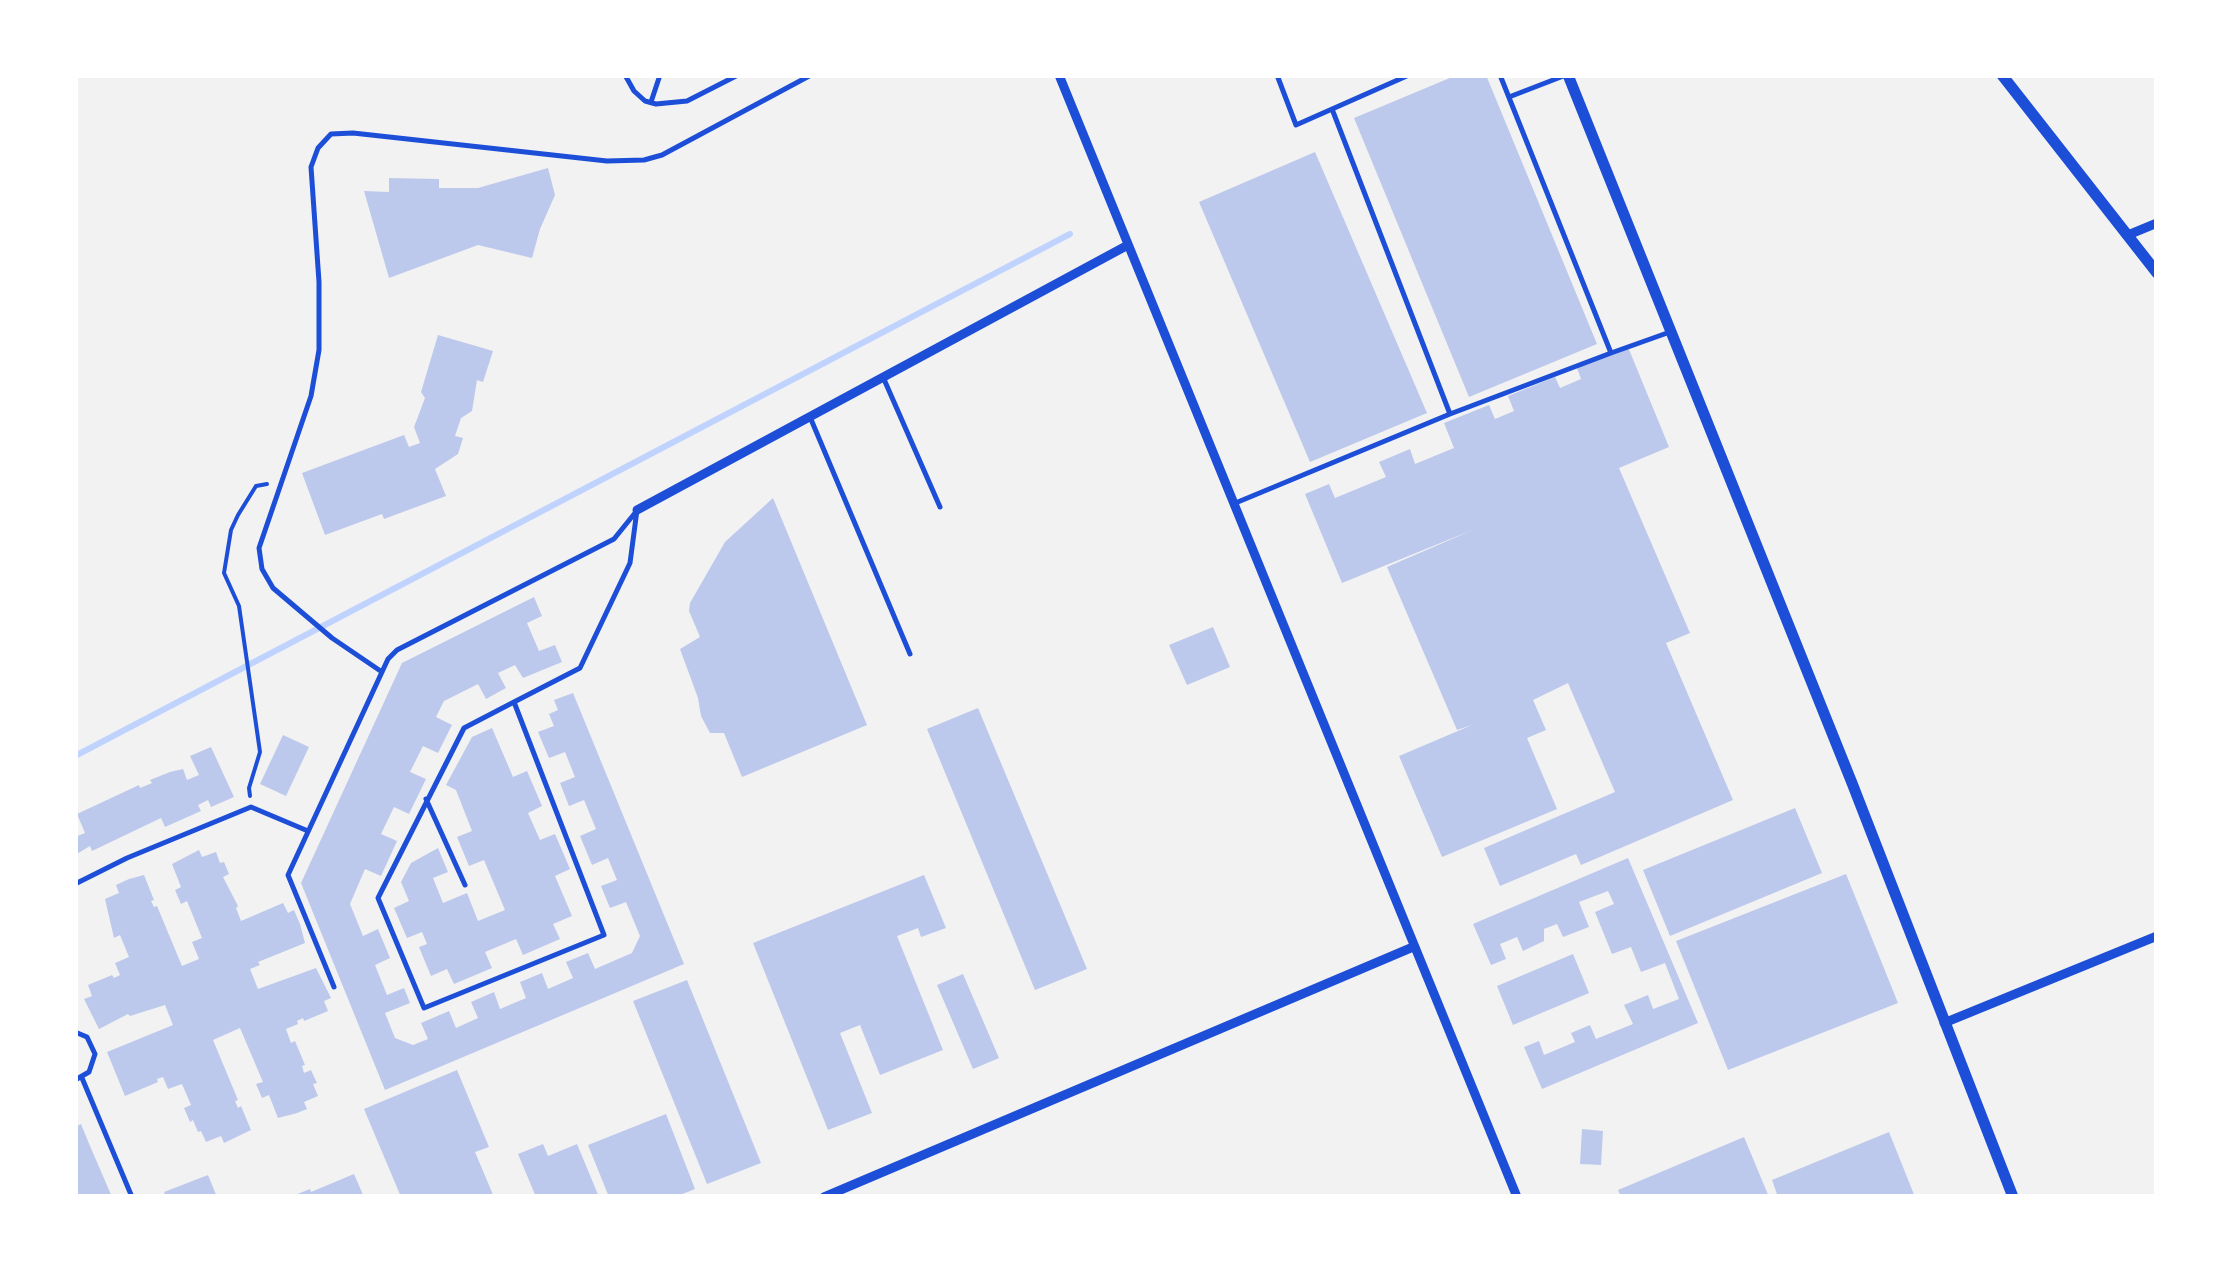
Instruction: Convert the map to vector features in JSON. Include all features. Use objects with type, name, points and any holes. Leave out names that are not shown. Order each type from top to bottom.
[{"type":"street","points":[[1059,75],[1518,1197]]},
{"type":"street","points":[[1567,75],[2013,1197]]},
{"type":"street","points":[[2002,75],[2157,273]]},
{"type":"street","points":[[2128,236],[2157,224]]},
{"type":"street","points":[[637,510],[1128,245]]},
{"type":"street","points":[[1944,1024],[2157,936]]},
{"type":"street","points":[[824,1197],[1413,947]]},
{"type":"lane","points":[[625,75],[634,91],[651,102],[687,101],[738,75]]},
{"type":"lane","points":[[651,102],[660,75]]},
{"type":"lane","points":[[382,672],[273,588],[262,570],[259,548],[312,396],[319,350],[312,167],[318,148],[331,134],[353,133],[607,162],[644,160],[662,155],[811,75]]},
{"type":"lane","points":[[1276,75],[1296,125],[1410,75]]},
{"type":"lane","points":[[1500,75],[1611,353]]},
{"type":"lane","points":[[1510,97],[1567,75]]},
{"type":"lane","points":[[1332,109],[1450,414]]},
{"type":"lane","points":[[1233,504],[1450,414],[1671,331]]},
{"type":"lane","points":[[883,378],[940,507]]},
{"type":"lane","points":[[810,417],[910,654]]},
{"type":"lane","points":[[334,987],[288,875],[388,658],[614,539],[637,510]]},
{"type":"lane","points":[[514,702],[604,934],[424,1008],[378,898],[464,728],[514,702],[580,668],[630,562],[637,510]]},
{"type":"lane","points":[[426,799],[465,884]]},
{"type":"lane","points":[[75,884],[251,807],[308,831]]},
{"type":"lane","points":[[75,1032],[86,1037],[95,1054],[94,1064],[78,1079],[132,1197]]},
{"type":"path","points":[[251,807],[249,788],[260,752],[239,606],[224,573],[231,530],[256,486],[271,485]]},
{"type":"building","points":[[1457,75],[1486,75],[1597,344],[1469,397],[1354,118]]},
{"type":"building","points":[[1315,152],[1427,413],[1310,462],[1199,202]]},
{"type":"building","points":[[548,168],[555,195],[532,258],[478,245],[389,278],[364,191],[389,192],[389,178],[439,179],[439,188],[478,188]]},
{"type":"building","points":[[438,335],[493,351],[483,382],[477,380],[472,411],[461,418],[455,436],[463,438],[458,454],[435,469],[446,496],[325,535],[302,473],[404,435],[409,447],[420,443],[414,427],[425,398],[421,392]]},
{"type":"building","points":[[1628,347],[1669,447],[1619,468],[1690,633],[1666,643],[1733,800],[1581,865],[1576,854],[1500,886],[1484,848],[1615,792],[1568,683],[1533,700],[1546,730],[1527,738],[1557,809],[1442,857],[1399,756],[1472,725],[1457,730],[1387,567],[1475,529],[1342,583],[1305,494],[1329,484],[1335,498],[1386,477],[1379,462],[1410,449],[1415,464],[1454,448],[1444,423],[1489,405],[1495,419],[1514,411],[1508,396],[1555,377],[1560,388],[1581,379],[1577,368]]},
{"type":"building","points":[[773,498],[867,725],[742,777],[724,733],[710,733],[701,716],[680,649],[700,637],[689,611],[690,603],[725,542]]},
{"type":"building","points":[[534,597],[542,616],[527,623],[539,651],[555,645],[562,662],[523,678],[515,665],[498,673],[506,688],[486,699],[478,684],[444,701],[436,717],[452,725],[438,753],[423,746],[410,772],[426,779],[409,814],[394,807],[381,834],[397,841],[381,876],[365,869],[350,904],[363,936],[378,929],[390,958],[375,965],[387,995],[404,988],[410,1003],[385,1013],[395,1038],[413,1045],[428,1039],[421,1023],[449,1011],[456,1028],[478,1018],[471,1002],[494,992],[500,1009],[526,998],[520,982],[542,973],[548,989],[573,978],[566,962],[588,953],[595,969],[632,953],[640,936],[626,902],[610,908],[601,886],[617,880],[608,858],[592,865],[580,836],[596,829],[584,800],[569,806],[560,783],[575,777],[565,752],[549,758],[538,732],[554,726],[549,714],[558,710],[554,700],[573,693],[684,964],[385,1090],[301,883],[402,663]]},
{"type":"building","points":[[1213,627],[1230,667],[1187,685],[1169,645]]},
{"type":"building","points":[[978,708],[1087,969],[1035,990],[927,729]]},
{"type":"building","points":[[492,728],[513,777],[527,771],[542,806],[528,813],[540,840],[555,834],[570,869],[555,876],[572,916],[553,924],[560,939],[523,955],[516,939],[485,952],[492,968],[454,984],[447,969],[431,976],[419,947],[427,944],[422,932],[407,938],[394,908],[409,901],[401,882],[411,863],[438,848],[448,872],[433,878],[443,903],[467,893],[478,921],[505,910],[484,860],[469,866],[457,837],[472,831],[456,790],[446,785],[472,737]]},
{"type":"building","points":[[283,735],[309,747],[286,796],[260,784]]},
{"type":"building","points":[[211,747],[234,797],[211,807],[208,800],[198,805],[201,811],[165,827],[161,818],[92,851],[90,846],[75,855],[75,837],[85,833],[77,814],[170,772],[183,769],[187,780],[199,775],[190,756]]},
{"type":"building","points":[[1795,808],[1822,873],[1670,936],[1643,870]]},
{"type":"building","points":[[199,850],[202,857],[216,852],[220,863],[224,862],[229,874],[223,877],[241,921],[283,903],[288,913],[294,910],[300,924],[305,943],[250,969],[258,989],[316,968],[331,998],[324,1001],[328,1011],[304,1021],[303,1018],[286,1029],[305,1065],[304,1073],[311,1070],[317,1083],[313,1084],[318,1096],[304,1102],[307,1109],[297,1113],[278,1118],[269,1095],[262,1098],[256,1084],[263,1082],[240,1028],[213,1040],[238,1100],[235,1101],[251,1130],[224,1143],[221,1136],[206,1142],[193,1120],[190,1122],[184,1108],[191,1105],[182,1084],[168,1089],[163,1077],[125,1096],[107,1052],[173,1025],[165,1005],[128,1014],[99,1029],[84,999],[92,996],[88,985],[120,975],[115,963],[129,957],[120,935],[114,938],[105,899],[119,893],[116,885],[129,879],[144,875],[154,900],[151,901],[157,906],[182,966],[199,959],[192,942],[202,938],[187,901],[181,904],[175,890],[181,887],[172,864]]},
{"type":"building","points":[[1628,858],[1698,1023],[1542,1089],[1524,1047],[1539,1041],[1544,1055],[1575,1042],[1571,1033],[1590,1025],[1596,1039],[1633,1024],[1624,1005],[1648,995],[1653,1009],[1679,999],[1665,963],[1641,972],[1631,947],[1612,954],[1595,912],[1614,904],[1608,891],[1579,902],[1589,927],[1563,937],[1557,924],[1544,929],[1544,941],[1523,951],[1517,937],[1500,944],[1506,959],[1491,965],[1473,924]]},
{"type":"building","points":[[1846,874],[1898,1003],[1728,1070],[1676,941]]},
{"type":"building","points":[[924,875],[946,928],[921,937],[918,928],[897,936],[943,1050],[880,1075],[860,1025],[840,1033],[872,1113],[828,1130],[753,943]]},
{"type":"building","points":[[1573,954],[1589,993],[1513,1025],[1497,986]]},
{"type":"building","points":[[963,974],[999,1058],[973,1069],[937,985]]},
{"type":"building","points":[[687,980],[761,1163],[707,1184],[633,1001]]},
{"type":"building","points":[[457,1070],[489,1147],[475,1152],[494,1197],[401,1197],[364,1109]]},
{"type":"building","points":[[666,1114],[695,1189],[675,1197],[609,1197],[588,1145]]},
{"type":"building","points":[[81,1124],[112,1197],[75,1197],[75,1127]]},
{"type":"building","points":[[1582,1129],[1603,1131],[1601,1165],[1580,1164]]},
{"type":"building","points":[[1889,1132],[1915,1197],[1778,1197],[1772,1180]]},
{"type":"building","points":[[1744,1137],[1769,1197],[1621,1197],[1618,1190]]},
{"type":"building","points":[[543,1144],[548,1156],[577,1144],[599,1197],[536,1197],[518,1154]]},
{"type":"building","points":[[354,1174],[364,1197],[290,1197],[310,1189],[311,1192]]},
{"type":"building","points":[[208,1175],[217,1197],[166,1197],[164,1192]]},
{"type":"waterway","points":[[75,756],[1070,234]]}]
